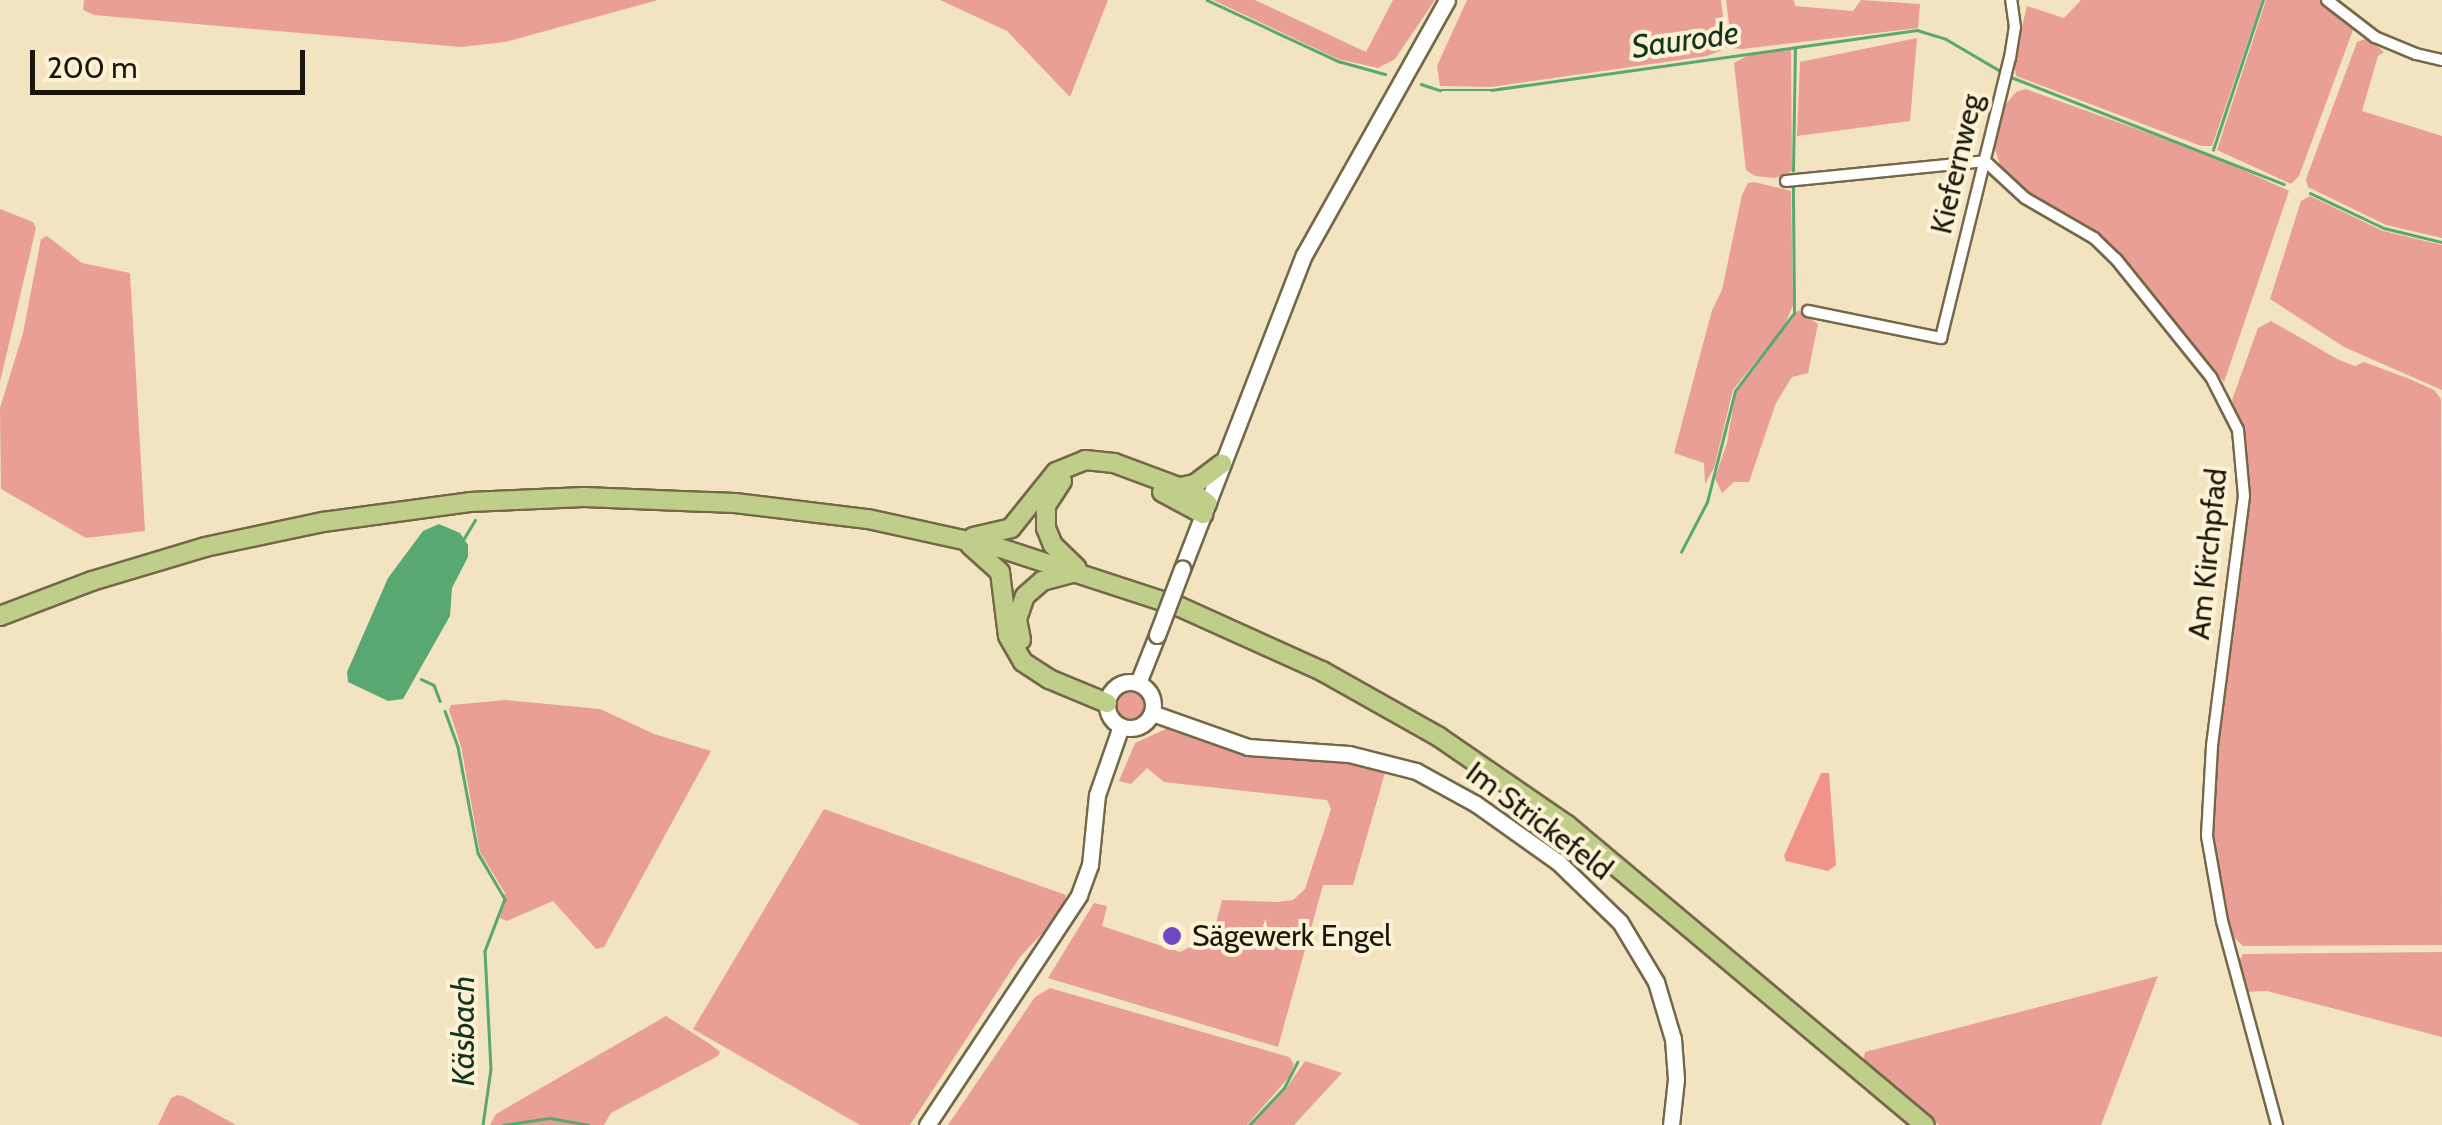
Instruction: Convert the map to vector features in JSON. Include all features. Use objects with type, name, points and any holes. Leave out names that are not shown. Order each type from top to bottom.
[{"type":"main road","points":[[1138,683],[1314,233],[1447,0]]},
{"type":"main road","points":[[962,538],[1012,528],[1056,472],[1085,460],[1114,464],[1180,488],[1205,509]]},
{"type":"main road","points":[[1180,488],[1195,484],[1222,464]]},
{"type":"main road","points":[[1082,572],[1053,545],[1045,519],[1052,493],[1077,472],[1110,474],[1205,509]]},
{"type":"main road","points":[[0,616],[127,570],[233,540],[322,522],[470,502],[584,497],[735,502],[868,519],[962,538],[1082,572],[1180,606],[1322,671],[1483,766],[1610,860],[1925,1125]]},
{"type":"main road","points":[[962,538],[1000,572],[1008,636],[1022,662],[1049,679],[1109,697]]},
{"type":"main road","points":[[1082,572],[1052,577],[1033,587],[1020,606],[1018,632],[1028,652],[1048,667],[1109,697]]},
{"type":"main road","points":[[1124,682],[1138,683],[1150,692],[1152,713],[1136,728],[1121,726],[1110,717],[1109,697],[1124,682]]},
{"type":"main road","name":"Im Strickefeld","points":[[1152,713],[1248,747],[1349,754],[1402,766],[1455,791],[1537,846],[1605,905],[1649,967],[1673,1040],[1676,1078],[1671,1125]]},
{"type":"main road","points":[[927,1125],[1079,895],[1090,865],[1097,795],[1121,726]]},
{"type":"street","name":"Kiefernweg","points":[[1808,311],[1941,338],[2007,69],[2015,27],[2010,0]]},
{"type":"street","points":[[2328,0],[2375,37],[2442,60]]},
{"type":"street","points":[[1786,181],[1985,161]]},
{"type":"street","name":"Am Kirchpfad","points":[[1985,161],[2025,198],[2094,238],[2116,259],[2211,377],[2238,430],[2244,496],[2206,818],[2216,894],[2277,1125]]},
{"type":"shaded area","points":[[84,0],[658,0],[505,42],[461,47],[94,15],[83,10]]},
{"type":"shaded area","points":[[940,0],[1108,0],[1070,97],[1007,31]]},
{"type":"shaded area","points":[[1213,0],[1255,0],[1366,52],[1393,0],[1435,0],[1395,59],[1378,68],[1338,59]]},
{"type":"shaded area","points":[[1467,0],[1721,0],[1727,48],[1707,56],[1491,87],[1440,86],[1437,66]]},
{"type":"shaded area","points":[[1726,0],[1794,0],[1795,6],[1853,11],[1861,0],[1920,4],[1918,28],[1742,49],[1732,48]]},
{"type":"shaded area","points":[[2081,0],[2262,0],[2212,146],[2201,146],[2016,76],[2014,60],[2027,6],[2064,18]]},
{"type":"shaded area","points":[[2266,0],[2322,0],[2353,30],[2299,176],[2291,184],[2217,150]]},
{"type":"shaded area","points":[[1917,38],[1910,121],[1797,136],[1800,62]]},
{"type":"shaded area","points":[[2368,38],[2384,52],[2378,56],[2362,111],[2442,136],[2442,238],[2386,225],[2308,187],[2306,179],[2357,42]]},
{"type":"shaded area","points":[[1791,49],[1792,171],[1775,178],[1755,176],[1746,170],[1734,63],[1751,54]]},
{"type":"shaded area","points":[[2026,89],[2212,156],[2289,191],[2224,382],[2109,244],[2026,194],[2002,171],[1994,146],[2000,111],[2016,92]]},
{"type":"shaded area","points":[[1748,183],[1791,191],[1793,305],[1785,325],[1733,390],[1714,468],[1705,484],[1704,463],[1674,453],[1712,310],[1722,290],[1742,195]]},
{"type":"shaded area","points":[[2310,196],[2383,231],[2442,245],[2442,390],[2344,347],[2270,299],[2301,201]]},
{"type":"shaded area","points":[[0,209],[33,222],[36,228],[0,382]]},
{"type":"shaded area","points":[[47,236],[82,263],[130,273],[145,531],[86,538],[1,489],[0,408],[23,333],[41,239]]},
{"type":"shaded area","points":[[1798,310],[1818,324],[1808,373],[1792,377],[1776,403],[1749,482],[1734,482],[1722,493],[1715,478],[1727,443],[1736,391]]},
{"type":"shaded area","points":[[2271,321],[2339,360],[2355,366],[2364,362],[2410,379],[2434,390],[2441,399],[2442,945],[2243,946],[2230,934],[2212,835],[2216,746],[2249,479],[2243,429],[2232,400],[2258,328]]},
{"type":"shaded area","points":[[439,524],[460,533],[468,545],[468,557],[452,588],[450,616],[403,699],[388,701],[348,682],[347,672],[388,578],[423,531]]},
{"type":"shaded area","points":[[1130,688],[1142,693],[1147,705],[1142,717],[1130,722],[1118,717],[1113,705],[1118,693]]},
{"type":"shaded area","points":[[506,700],[600,709],[654,734],[711,751],[604,947],[596,949],[553,901],[507,921],[500,918],[505,893],[480,852],[461,746],[449,710],[451,705]]},
{"type":"shaded area","points":[[1168,728],[1247,754],[1348,761],[1386,769],[1353,885],[1323,885],[1278,1047],[1048,978],[1094,903],[1107,906],[1102,926],[1180,952],[1213,935],[1222,900],[1278,902],[1293,900],[1305,889],[1331,809],[1327,800],[1164,782],[1147,768],[1131,784],[1119,781],[1135,743]]},
{"type":"shaded area","points":[[1821,773],[1829,773],[1836,865],[1828,871],[1786,861],[1784,856]]},
{"type":"shaded area","points":[[824,809],[1066,895],[1061,913],[1020,957],[910,1125],[860,1125],[693,1029]]},
{"type":"shaded area","points":[[2442,952],[2442,1037],[2267,991],[2244,992],[2237,965],[2243,954]]},
{"type":"shaded area","points":[[2158,976],[2101,1125],[1939,1125],[1863,1062],[1865,1052]]},
{"type":"shaded area","points":[[1050,988],[1289,1057],[1294,1064],[1290,1076],[1247,1125],[948,1125],[1035,997]]},
{"type":"shaded area","points":[[666,1016],[710,1044],[720,1052],[718,1056],[611,1113],[604,1125],[490,1125],[496,1114]]},
{"type":"shaded area","points":[[1305,1061],[1342,1073],[1294,1125],[1250,1125],[1285,1090]]},
{"type":"shaded area","points":[[178,1095],[236,1125],[158,1125],[171,1098]]},
{"type":"waterway","name":"Saurode","points":[[1207,0],[1338,61],[1385,74]]},
{"type":"waterway","points":[[2213,150],[2263,0]]},
{"type":"waterway","name":"Saurode","points":[[1421,84],[1440,90],[1491,90],[1917,30],[1946,39],[2004,73]]},
{"type":"waterway","points":[[1793,171],[1795,48]]},
{"type":"waterway","name":"Saurode","points":[[2011,77],[2284,184]]},
{"type":"waterway","points":[[1681,552],[1707,502],[1735,391],[1794,313],[1793,187]]},
{"type":"waterway","name":"Saurode","points":[[2310,193],[2384,228],[2442,242]]},
{"type":"waterway","points":[[463,540],[475,520]]},
{"type":"waterway","name":"Käsbach","points":[[421,679],[434,685],[440,701]]},
{"type":"waterway","name":"Käsbach","points":[[445,711],[458,747],[478,853],[505,899],[485,951],[491,1069],[483,1125]]},
{"type":"waterway","points":[[1249,1125],[1284,1088],[1297,1062]]},
{"type":"waterway","points":[[503,1125],[550,1118],[588,1125]]},
{"type":"place","name":"Sägewerk Engel","points":[[1172,936]]}]
